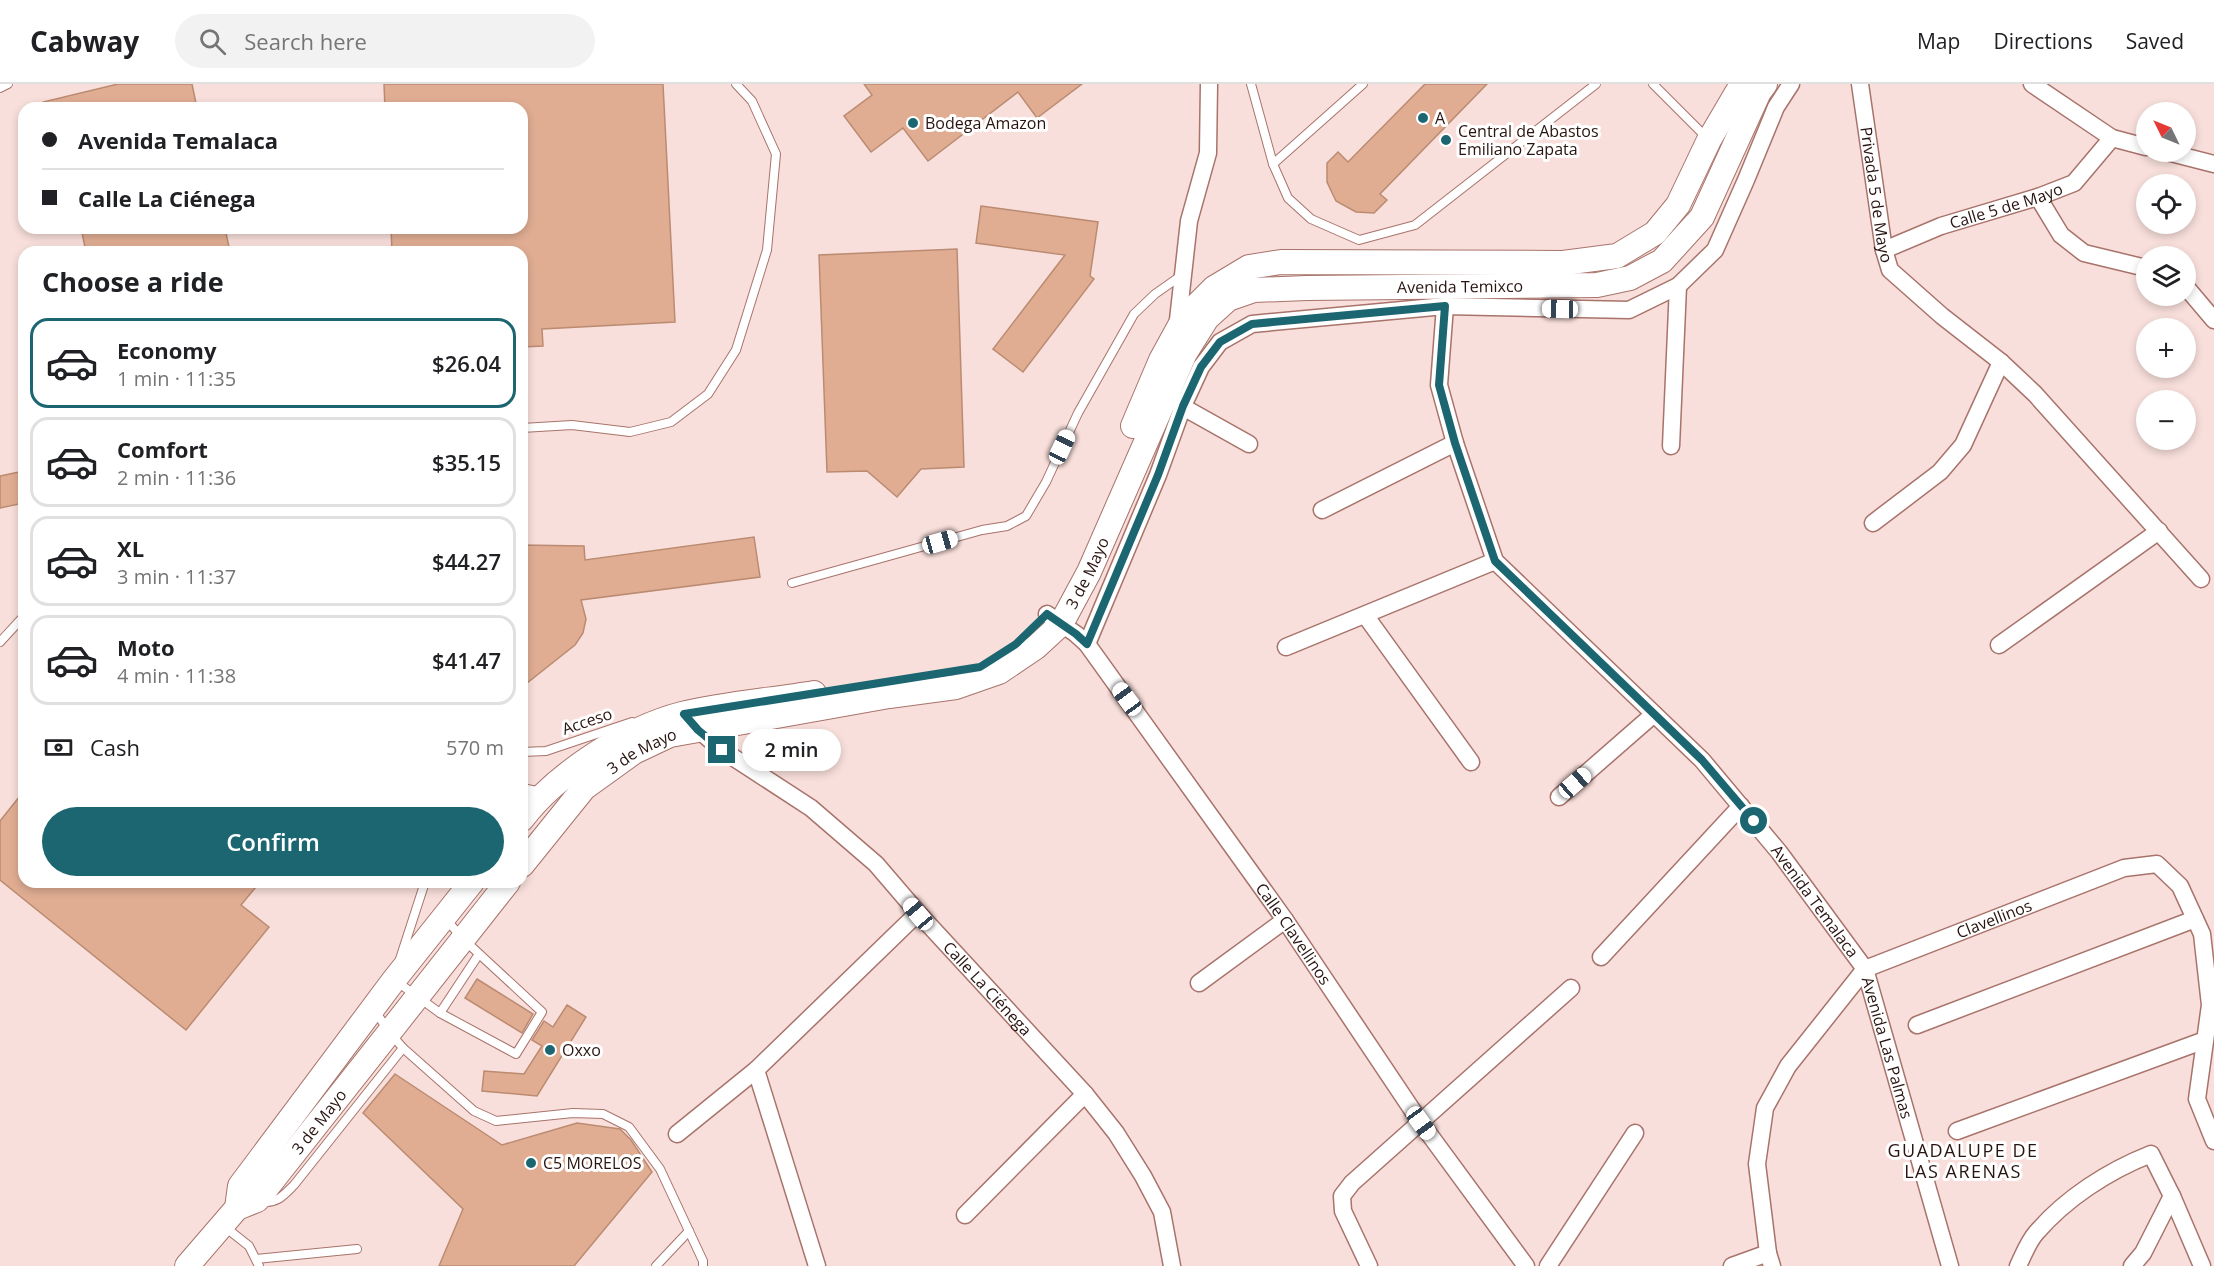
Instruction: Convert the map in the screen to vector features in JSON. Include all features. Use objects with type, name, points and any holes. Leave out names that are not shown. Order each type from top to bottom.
[{"type":"main road","points":[[1054,619],[1161,360],[1187,351],[1184,318],[1214,288],[1249,267],[1281,262],[1563,263],[1617,256],[1655,233],[1678,205],[1719,148],[1742,84]]},
{"type":"main road","name":"Avenida Temixco","points":[[1228,299],[1254,291],[1297,288],[1597,285],[1630,278],[1662,261],[1702,217],[1719,148],[1765,84]]},
{"type":"main road","name":"3 de Mayo","points":[[528,854],[563,793],[634,752],[670,735],[681,721],[956,687],[999,672],[1036,647],[1089,572],[1173,402],[1187,351],[1207,318],[1228,299]]},
{"type":"main road","points":[[528,815],[563,793],[560,779],[618,742],[681,721]]},
{"type":"main road","name":"3 de Mayo","points":[[187,1266],[239,1205],[397,1041],[417,998],[471,946],[480,899],[498,888]]},
{"type":"main road","points":[[239,1205],[394,980],[444,917],[480,899]]},
{"type":"street","points":[[1209,84],[1208,153],[1189,221],[1182,274],[1187,351],[1220,342],[1252,324],[1445,306],[1629,310],[1678,286],[1715,250],[1776,107],[1791,84]]},
{"type":"street","name":"Privada 5 de Mayo","points":[[1860,84],[1884,250],[1890,270],[2035,393],[2201,579]]},
{"type":"street","points":[[2032,84],[2112,138],[2136,144]]},
{"type":"street","name":"Calle 5 de Mayo","points":[[1884,250],[1941,226],[2038,197],[2074,183],[2112,138]]},
{"type":"street","points":[[2196,160],[2214,164]]},
{"type":"street","points":[[2038,197],[2061,235],[2084,253],[2136,266]]},
{"type":"street","points":[[1671,446],[1678,286]]},
{"type":"street","points":[[2196,299],[2214,320]]},
{"type":"street","name":"Avenida Temalaca","points":[[1445,306],[1439,385],[1455,443],[1495,561],[1702,760],[1779,852],[1865,969]]},
{"type":"street","points":[[1873,524],[1940,472],[1963,445],[2001,362]]},
{"type":"street","points":[[1087,644],[1158,475],[1173,402],[1249,444]]},
{"type":"street","points":[[1322,510],[1455,443]]},
{"type":"street","points":[[1999,645],[2159,531]]},
{"type":"street","points":[[1286,647],[1495,561]]},
{"type":"street","points":[[1365,615],[1471,762]]},
{"type":"street","name":"Calle Clavellinos","points":[[1054,619],[1087,644],[1285,920],[1421,1123],[1526,1266]]},
{"type":"street","points":[[1559,797],[1654,714]]},
{"type":"street","name":"Calle La Ciénega","points":[[681,721],[811,808],[876,864],[918,914],[1085,1094],[1116,1133],[1162,1212],[1172,1266]]},
{"type":"street","points":[[1601,957],[1741,806]]},
{"type":"street","name":"Clavellinos","points":[[1865,969],[2124,868],[2157,864],[2180,886],[2202,934],[2210,1005],[2197,1099],[2214,1141]]},
{"type":"street","points":[[677,1134],[756,1070],[918,914]]},
{"type":"street","points":[[1917,1025],[2195,919]]},
{"type":"street","points":[[1199,983],[1285,920]]},
{"type":"street","points":[[1732,1266],[1770,1260],[1757,1164],[1765,1108],[1788,1066],[1865,969]]},
{"type":"street","name":"Avenida Las Palmas","points":[[1865,969],[1950,1266]]},
{"type":"street","points":[[1369,1266],[1343,1211],[1342,1196],[1352,1183],[1571,988]]},
{"type":"street","points":[[1957,1131],[2205,1040]]},
{"type":"street","points":[[756,1070],[817,1266]]},
{"type":"street","points":[[965,1215],[1085,1094]]},
{"type":"street","points":[[1548,1266],[1635,1133]]},
{"type":"street","points":[[2018,1266],[2034,1234],[2080,1191],[2137,1159],[2151,1154],[2202,1266]]},
{"type":"street","points":[[2132,1266],[2144,1253],[2172,1196]]},
{"type":"lane","points":[[0,88],[8,84]]},
{"type":"lane","points":[[528,428],[572,425],[630,432],[671,422],[708,394],[736,350],[767,250],[776,154],[752,101],[736,84]]},
{"type":"lane","points":[[1251,84],[1273,164],[1288,198],[1311,219],[1359,240],[1415,225],[1596,84]]},
{"type":"lane","points":[[1273,164],[1363,84]]},
{"type":"lane","points":[[1653,84],[1719,148]]},
{"type":"lane","points":[[792,583],[982,530],[1007,526],[1026,516],[1046,482],[1078,413],[1134,314],[1155,294],[1182,274]]},
{"type":"lane","points":[[0,642],[18,622]]},
{"type":"lane","name":"Acceso","points":[[528,752],[546,751],[628,723],[681,721]]},
{"type":"lane","points":[[528,790],[563,793]]},
{"type":"lane","points":[[423,888],[394,980],[440,1013],[516,1054],[542,1012],[471,946],[444,917]]},
{"type":"lane","points":[[440,1013],[471,946]]},
{"type":"lane","points":[[373,1008],[397,1041],[474,1111],[496,1121],[573,1113],[603,1114],[629,1127],[660,1169],[703,1261],[703,1266]]},
{"type":"lane","points":[[239,1205],[249,1246],[258,1263],[357,1249]]},
{"type":"lane","points":[[656,1266],[689,1231]]},
{"type":"building","points":[[118,84],[192,84],[196,102],[43,102]]},
{"type":"building","points":[[384,84],[663,84],[675,322],[542,329],[543,346],[528,347],[528,246],[392,246],[391,234],[528,234],[528,102],[385,102]]},
{"type":"building","name":"Bodega Amazon","points":[[864,84],[1082,84],[1037,118],[1018,92],[928,161],[903,128],[871,152],[844,116],[872,95]]},
{"type":"building","name":"A","points":[[1425,84],[1487,84],[1380,194],[1387,200],[1374,213],[1356,212],[1336,201],[1327,182],[1327,163],[1338,152],[1348,162]]},
{"type":"building","points":[[981,206],[1098,222],[1090,276],[1094,279],[1023,372],[993,349],[1065,255],[976,243]]},
{"type":"building","points":[[82,234],[226,234],[229,246],[85,246]]},
{"type":"building","points":[[957,249],[964,467],[921,469],[897,497],[867,471],[827,472],[819,255]]},
{"type":"building","points":[[18,472],[18,504],[0,508],[0,476]]},
{"type":"building","points":[[754,537],[760,577],[581,600],[586,619],[583,633],[575,645],[528,682],[528,545],[584,546],[585,560]]},
{"type":"building","points":[[18,798],[18,888],[255,888],[241,905],[269,927],[186,1030],[0,880],[0,821]]},
{"type":"building","points":[[477,979],[533,1014],[522,1033],[465,998]]},
{"type":"building","points":[[567,1005],[586,1017],[537,1096],[482,1091],[484,1071],[524,1074],[542,1046],[532,1040],[544,1021],[553,1027]]},
{"type":"building","name":"C5 MORELOS","points":[[395,1074],[502,1145],[577,1123],[620,1129],[631,1140],[652,1172],[574,1266],[439,1266],[463,1209],[363,1113]]},
{"type":"place","name":"A","points":[[1423,118]]},
{"type":"place","name":"Bodega Amazon","points":[[913,123]]},
{"type":"place","name":"Central de Abastos Emiliano Zapata","points":[[1446,140]]},
{"type":"place","name":"Oxxo","points":[[550,1050]]},
{"type":"place","name":"C5 MORELOS","points":[[531,1163]]},
{"type":"district","name":"GUADALUPE DE LAS ARENAS","points":[[1963,1161]]},
{"type":"route","points":[[722,750],[698,730],[684,714],[980,667],[1016,644],[1047,614],[1087,644],[1158,475],[1183,406],[1201,367],[1220,342],[1252,324],[1445,306],[1439,385],[1455,443],[1495,561],[1702,760],[1754,821]]}]
